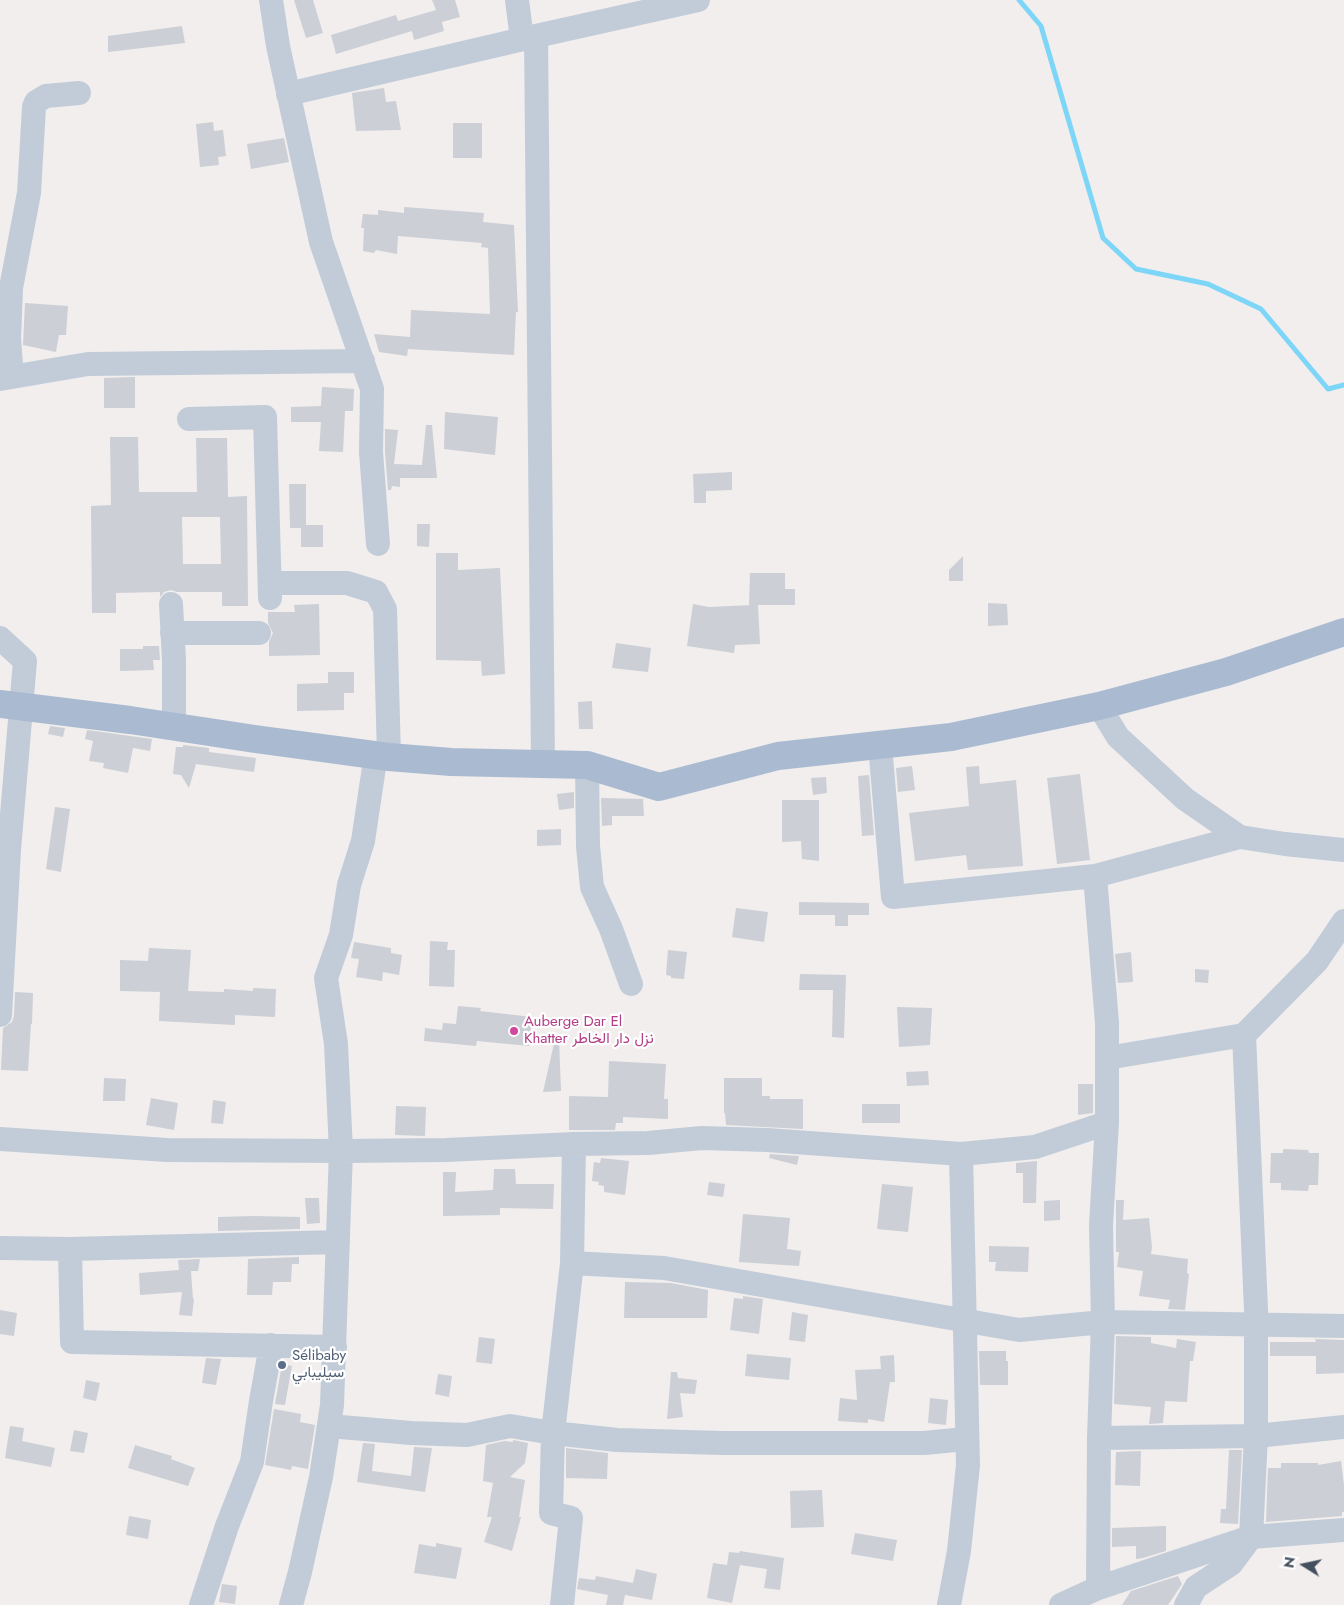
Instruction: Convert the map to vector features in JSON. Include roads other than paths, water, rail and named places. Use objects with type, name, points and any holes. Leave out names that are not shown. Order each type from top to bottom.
[{"type":"main road","points":[[11,706],[130,720],[313,747],[451,762],[587,765],[660,787],[778,756],[951,737],[1099,706],[1226,672],[1344,632]]},
{"type":"street","points":[[271,0],[288,94],[321,242],[372,389],[371,452],[378,544]]},
{"type":"street","points":[[517,0],[529,37],[543,764]]},
{"type":"street","points":[[288,94],[529,37],[698,0]]},
{"type":"street","points":[[79,93],[46,96],[40,98],[34,107],[29,193],[10,288],[6,378],[88,364],[363,362]]},
{"type":"street","points":[[188,419],[265,416],[270,591],[347,582],[376,592],[384,608],[383,755],[363,841],[349,886],[341,935],[326,978],[336,1044],[341,1151],[332,1406],[321,1477],[291,1605]]},
{"type":"street","points":[[171,604],[174,660],[174,726]]},
{"type":"street","points":[[172,634],[259,633]]},
{"type":"street","points":[[0,638],[25,660],[11,706],[0,1016]]},
{"type":"street","points":[[1099,706],[1118,737],[1185,800],[1240,837]]},
{"type":"street","points":[[880,745],[893,897],[1095,876],[1240,837],[1344,850]]},
{"type":"street","points":[[587,765],[588,846],[592,887],[611,929],[631,984]]},
{"type":"street","points":[[1095,876],[1107,1023],[1107,1123],[1101,1225],[1103,1322],[1099,1438],[1098,1588]]},
{"type":"street","points":[[1107,1058],[1244,1035],[1317,961],[1344,921]]},
{"type":"street","points":[[1186,1605],[1196,1587],[1231,1564],[1251,1537],[1256,1436],[1256,1325],[1244,1035]]},
{"type":"street","points":[[0,1138],[167,1150],[341,1151],[446,1150],[574,1144],[648,1143],[702,1138],[766,1140],[961,1154],[1035,1147],[1107,1123]]},
{"type":"street","points":[[562,1605],[571,1518],[551,1514],[554,1433],[572,1263],[574,1144]]},
{"type":"street","points":[[949,1605],[958,1551],[967,1475],[961,1154]]},
{"type":"street","points":[[0,1248],[70,1249],[338,1242]]},
{"type":"street","points":[[70,1249],[72,1342],[335,1347]]},
{"type":"street","points":[[572,1263],[664,1268],[1019,1330],[1103,1322],[1344,1326]]},
{"type":"street","points":[[202,1605],[227,1526],[252,1462],[271,1346]]},
{"type":"street","points":[[329,1426],[412,1433],[467,1435],[510,1426],[617,1440],[723,1444],[924,1443],[966,1439]]},
{"type":"street","points":[[1099,1438],[1256,1436],[1344,1427]]},
{"type":"street","points":[[1060,1605],[1098,1588],[1251,1537],[1344,1530]]},
{"type":"waterway","points":[[1019,0],[1041,26],[1103,238],[1136,269],[1208,284],[1261,309],[1328,389],[1344,385]]},
{"type":"place","name":"Auberge Dar El Khatter نزل دار الخاطر","points":[[514,1031]]},
{"type":"place","name":"Sélibaby سيليبابي","points":[[282,1365]]}]
